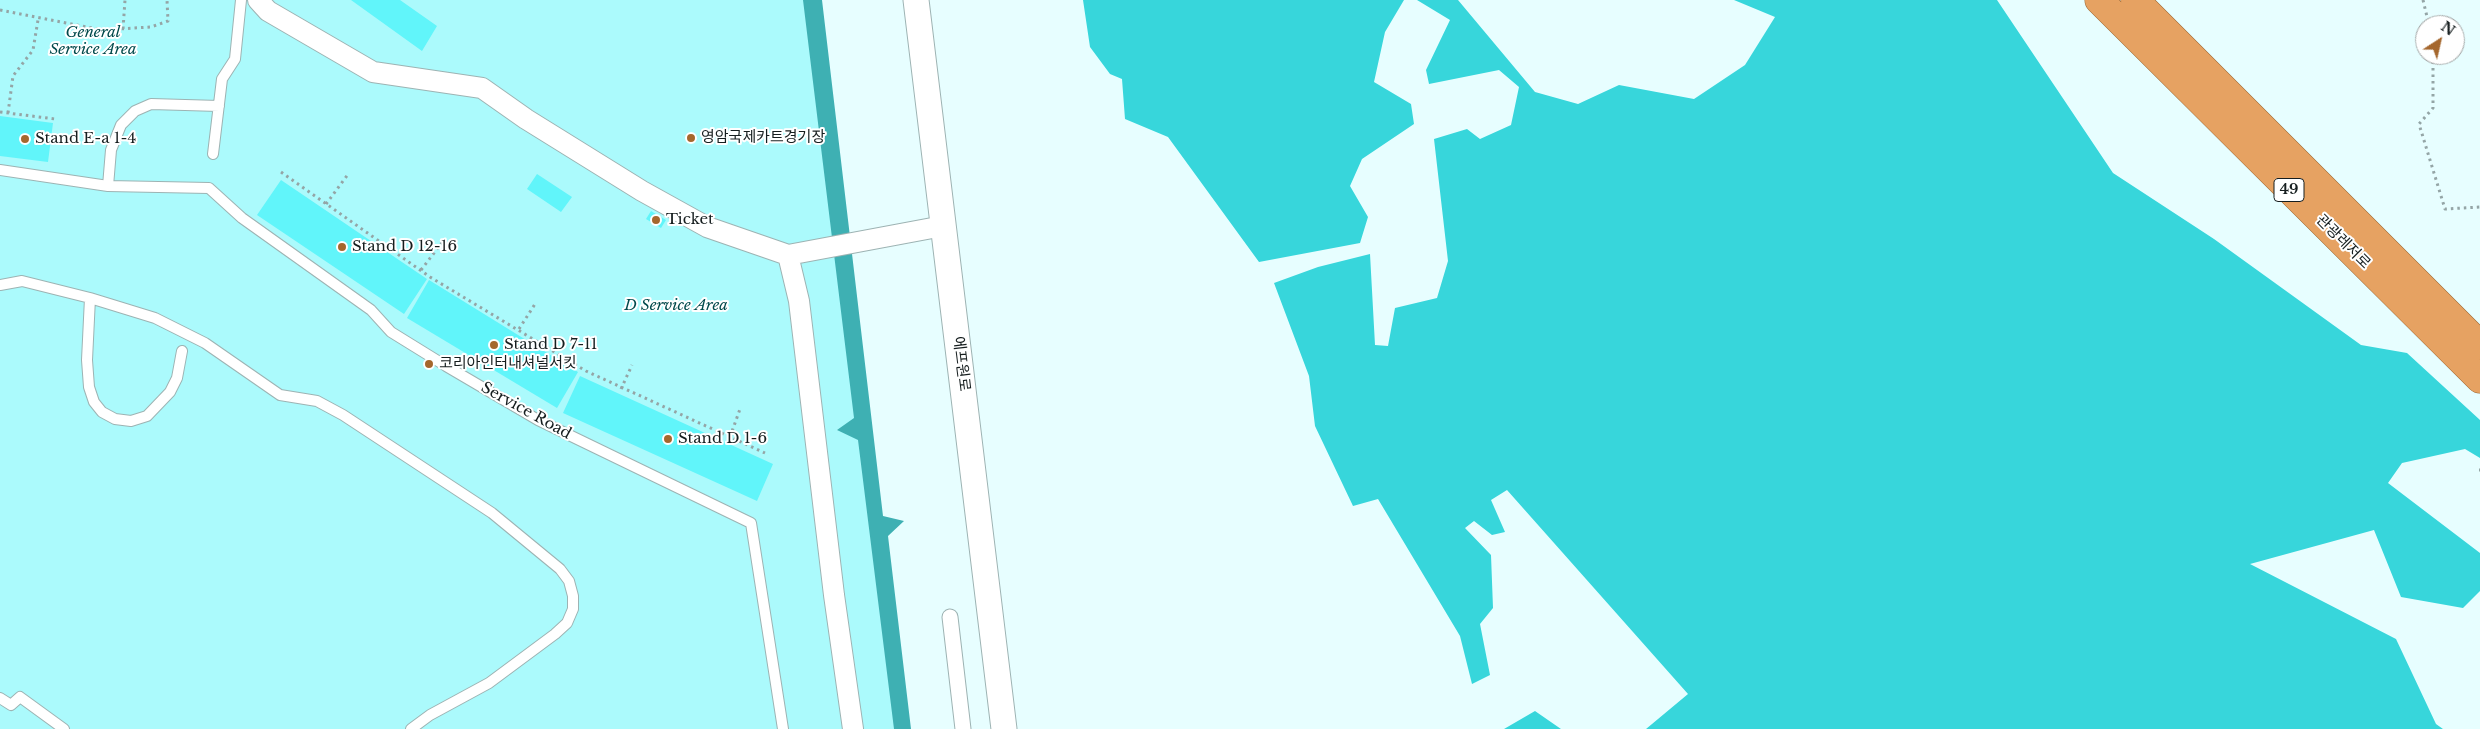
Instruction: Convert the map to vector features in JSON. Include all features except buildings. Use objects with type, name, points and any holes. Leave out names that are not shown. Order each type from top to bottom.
[{"type":"highway","name":"관광레저로","points":[[2099,0],[2480,379]]},
{"type":"highway","name":"관광레저로","points":[[2135,0],[2480,345]]},
{"type":"street","points":[[258,0],[268,11],[373,72],[482,88],[526,119],[642,192],[708,227],[788,256],[944,226]]},
{"type":"street","name":"에프원로","points":[[916,0],[1004,729]]},
{"type":"street","points":[[788,256],[799,301],[832,585],[853,729]]},
{"type":"street","points":[[950,617],[963,729]]},
{"type":"lane","points":[[214,154],[222,79],[235,59],[241,0]]},
{"type":"lane","points":[[108,186],[111,150],[120,125],[135,112],[151,104],[219,106]]},
{"type":"lane","name":"Service Road","points":[[0,170],[108,186],[208,188],[242,218],[371,310],[391,332],[446,366],[538,420],[751,523],[783,729]]},
{"type":"lane","points":[[0,285],[22,281],[90,298],[155,318],[205,343],[280,395],[317,401],[343,415],[492,513],[560,569],[569,581],[573,596],[573,609],[567,623],[556,634],[489,682],[430,715],[411,729]]},
{"type":"lane","points":[[90,298],[87,360],[89,387],[94,402],[102,412],[115,419],[131,421],[147,416],[170,392],[177,378],[182,351]]},
{"type":"lane","points":[[0,698],[11,705],[20,697],[64,729]]},
{"type":"path","points":[[123,29],[126,0]]},
{"type":"path","points":[[0,10],[38,20],[102,30],[123,29],[151,27],[168,21],[167,0]]},
{"type":"path","points":[[2423,0],[2427,15]]},
{"type":"path","points":[[8,113],[13,76],[33,50],[38,20]]},
{"type":"path","points":[[2433,65],[2434,108],[2419,124],[2445,209],[2480,207]]},
{"type":"path","points":[[0,112],[55,119]]},
{"type":"path","points":[[281,172],[421,270],[586,371],[765,453]]},
{"type":"path","points":[[326,204],[349,173]]},
{"type":"path","points":[[421,270],[444,240]]},
{"type":"path","points":[[519,329],[535,304]]},
{"type":"path","points":[[621,388],[632,365]]},
{"type":"path","points":[[730,437],[740,409]]},
{"type":"green space","name":"코리아인터내셔널서킷","points":[[0,0],[813,0],[903,729],[0,729]]},
{"type":"shaded area","points":[[803,0],[822,0],[883,516],[904,521],[888,536],[911,729],[894,729],[858,440],[837,430],[854,418]]},
{"type":"shaded area","points":[[1083,0],[1404,0],[1385,32],[1374,82],[1411,104],[1414,124],[1362,159],[1350,186],[1368,217],[1360,243],[1259,262],[1168,137],[1125,119],[1122,79],[1110,74],[1090,47]]},
{"type":"shaded area","points":[[1417,0],[1458,0],[1535,92],[1578,104],[1619,85],[1694,99],[1745,65],[1775,17],[1734,0],[1997,0],[2113,173],[2214,239],[2361,345],[2407,353],[2480,420],[2480,458],[2465,449],[2402,463],[2388,483],[2480,553],[2480,591],[2463,608],[2401,597],[2374,530],[2250,564],[2396,639],[2436,724],[2443,729],[1646,729],[1688,694],[1507,490],[1491,500],[1505,532],[1492,535],[1474,521],[1465,528],[1491,555],[1493,608],[1480,624],[1490,675],[1472,684],[1460,636],[1378,499],[1353,506],[1315,426],[1309,376],[1274,283],[1318,267],[1370,254],[1375,345],[1388,346],[1395,308],[1437,298],[1448,261],[1434,139],[1467,129],[1480,139],[1511,125],[1519,87],[1499,70],[1429,84],[1426,70],[1450,20]]},
{"type":"shaded area","points":[[1535,711],[1561,729],[1504,729]]},
{"type":"place","name":"영암국제카트경기장","points":[[691,138]]},
{"type":"place","name":"Stand E-a 1-4","points":[[25,139]]},
{"type":"place","name":"Ticket","points":[[656,220]]},
{"type":"place","name":"Stand D 12-16","points":[[342,247]]},
{"type":"place","name":"Stand D 7-11","points":[[494,345]]},
{"type":"place","name":"코리아인터내셔널서킷","points":[[429,364]]},
{"type":"place","name":"Stand D 1-6","points":[[668,439]]},
{"type":"park label","name":"General Service Area","points":[[93,42]]},
{"type":"park label","name":"D Service Area","points":[[676,306]]}]
